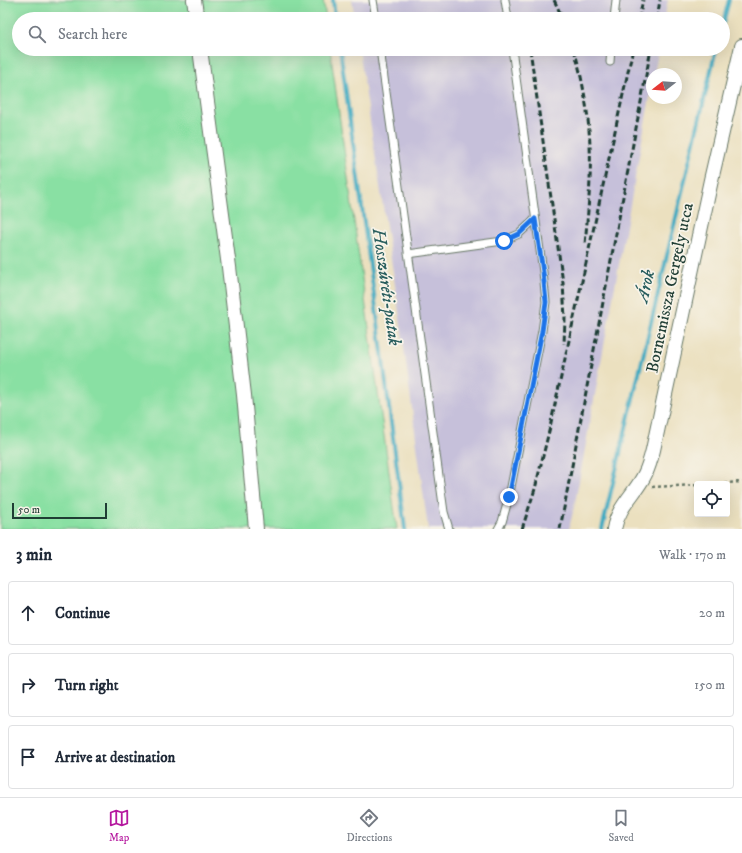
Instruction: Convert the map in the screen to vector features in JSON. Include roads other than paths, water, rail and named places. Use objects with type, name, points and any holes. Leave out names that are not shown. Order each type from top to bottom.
[{"type":"street","points":[[194,0],[195,12]]},
{"type":"street","name":"Bornemissza Gergely utca","points":[[614,529],[615,523],[624,505],[645,474],[654,450],[742,46]]},
{"type":"street","points":[[201,56],[244,395],[256,529]]},
{"type":"lane","points":[[373,0],[375,12]]},
{"type":"lane","points":[[505,0],[507,12]]},
{"type":"lane","points":[[615,12],[616,0]]},
{"type":"lane","points":[[381,56],[444,512],[449,529]]},
{"type":"lane","points":[[498,529],[502,522],[509,497],[546,302],[513,56]]},
{"type":"lane","points":[[610,56],[610,62]]},
{"type":"lane","points":[[408,254],[504,241],[519,234],[535,219]]},
{"type":"waterway","name":"Hosszúréti-patak","points":[[333,0],[334,12]]},
{"type":"waterway","name":"Árok","points":[[726,12],[729,0]]},
{"type":"waterway","name":"Hosszúréti-patak","points":[[341,56],[405,529]]},
{"type":"waterway","name":"Árok","points":[[602,529],[714,56]]},
{"type":"railway","points":[[554,0],[560,12]]},
{"type":"railway","points":[[640,12],[643,0]]},
{"type":"railway","points":[[658,12],[660,0]]},
{"type":"railway","points":[[531,56],[563,283],[565,319],[564,344]]},
{"type":"railway","points":[[576,56],[585,97],[590,146],[589,204],[585,244]]},
{"type":"railway","points":[[522,529],[535,489],[550,427],[631,56]]},
{"type":"railway","points":[[560,529],[650,56]]}]
